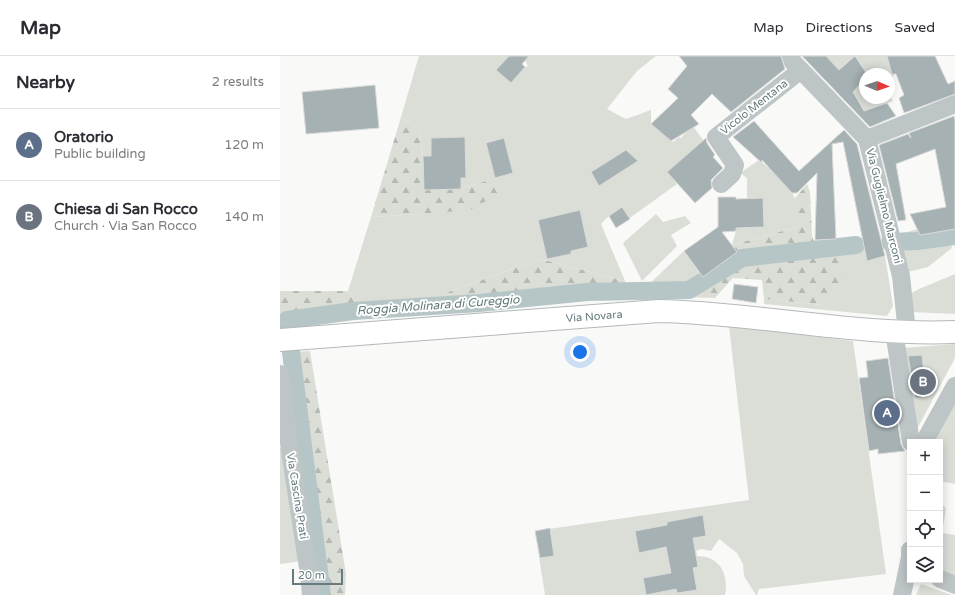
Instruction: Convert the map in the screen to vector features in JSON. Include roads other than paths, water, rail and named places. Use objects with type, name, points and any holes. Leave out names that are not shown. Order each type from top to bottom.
[{"type":"main road","name":"Via Novara","points":[[286,340],[659,311],[696,312],[901,332],[955,332]]},
{"type":"street","name":"Via Guglielmo Marconi","points":[[795,62],[867,139],[901,276],[901,332],[911,439]]},
{"type":"street","name":"Vicolo Mentana","points":[[721,184],[732,174],[735,165],[716,137],[795,62]]},
{"type":"street","points":[[867,139],[955,104]]},
{"type":"street","name":"Via Cascina Prati","points":[[280,374],[311,595]]},
{"type":"street","points":[[926,439],[955,386]]},
{"type":"street","points":[[902,595],[907,571]]},
{"type":"street","points":[[943,580],[955,585]]},
{"type":"waterway","name":"Roggia Molinara di Cureggio","points":[[890,242],[917,241],[955,236]]},
{"type":"waterway","name":"Roggia Molinara di Cureggio","points":[[322,595],[287,320],[353,311],[479,303],[587,292],[689,290],[742,258],[856,245]]},
{"type":"place","name":"Chiesa di San Rocco","points":[[923,382]]},
{"type":"place","name":"Oratorio","points":[[887,413]]}]
